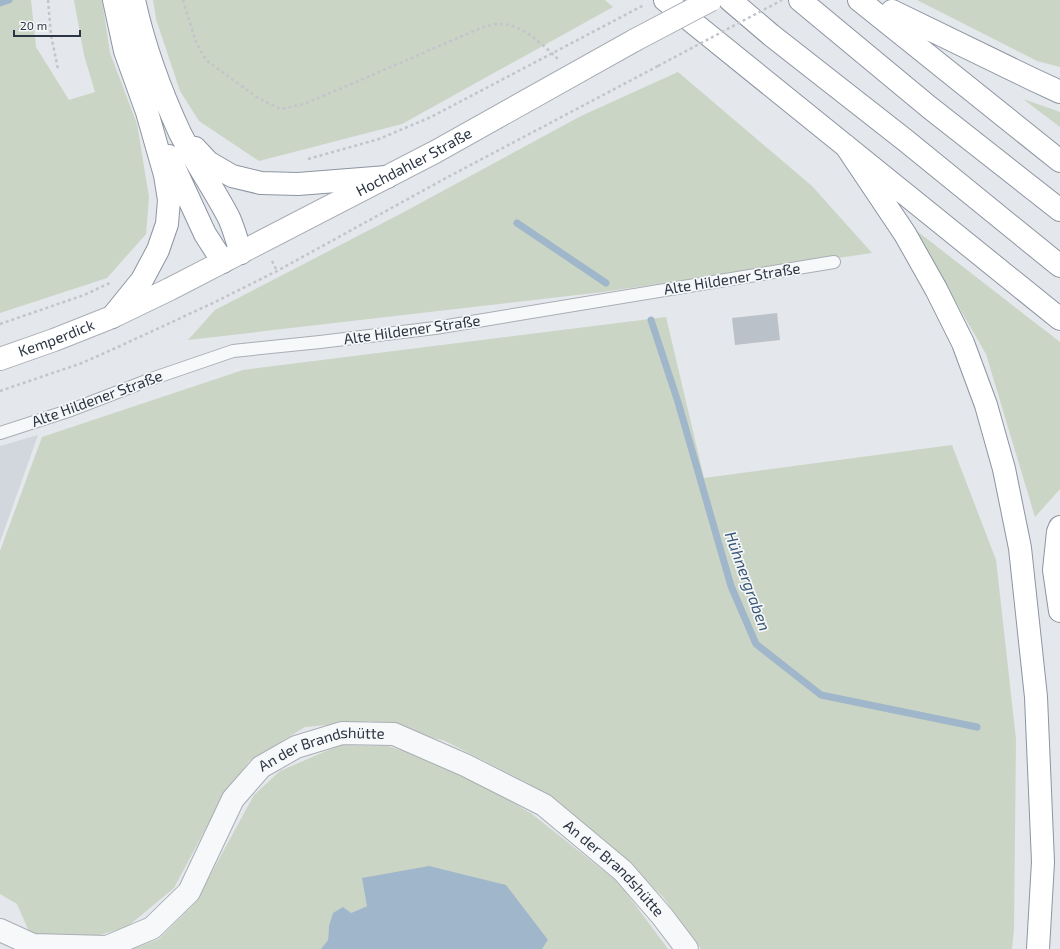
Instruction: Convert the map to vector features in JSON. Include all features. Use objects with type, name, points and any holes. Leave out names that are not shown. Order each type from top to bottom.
[{"type":"main road","points":[[112,317],[142,280],[158,250],[167,224],[169,200],[165,175],[147,112],[125,51],[114,0]]},
{"type":"main road","points":[[134,0],[152,65],[165,97],[181,133],[229,219],[232,257]]},
{"type":"main road","name":"Hochdahler Straße","points":[[112,317],[435,152],[635,40],[711,0]]},
{"type":"main road","points":[[730,0],[1060,266]]},
{"type":"main road","points":[[800,0],[929,107],[1060,210]]},
{"type":"main road","points":[[860,0],[1060,161]]},
{"type":"main road","points":[[656,2],[846,146],[1060,319]]},
{"type":"main road","points":[[885,6],[974,92]]},
{"type":"main road","points":[[885,6],[1060,92]]},
{"type":"main road","points":[[147,112],[180,178],[205,234],[232,257]]},
{"type":"main road","points":[[181,133],[208,162],[232,176],[261,183],[298,184],[387,177]]},
{"type":"main road","points":[[846,146],[905,234],[943,302],[963,343],[986,405],[1004,469],[1020,548],[1036,697],[1043,862],[1038,949]]},
{"type":"main road","name":"Kemperdick","points":[[0,359],[112,317]]},
{"type":"main road","points":[[1060,526],[1054,570],[1060,611]]},
{"type":"street","name":"An der Brandshütte","points":[[0,930],[33,945],[107,948],[152,928],[189,892],[233,799],[261,767],[296,747],[342,733],[394,734],[465,765],[544,805],[623,871],[662,916],[686,949]]},
{"type":"lane","name":"Alte Hildener Straße","points":[[0,433],[71,410],[154,378],[233,352],[435,328],[834,262]]},
{"type":"path","points":[[48,0],[51,36],[58,69]]},
{"type":"path","points":[[183,0],[196,42],[206,60],[258,98],[281,109],[304,104],[484,27],[500,24],[517,27],[540,42],[574,74]]},
{"type":"path","points":[[0,391],[82,363],[213,303],[277,271],[446,178],[782,0]]},
{"type":"path","points":[[614,21],[656,2]]},
{"type":"shaded area","points":[[38,435],[0,542],[0,446]]},
{"type":"green space","points":[[0,0],[31,0],[36,47],[69,100],[95,92],[84,55],[74,0],[102,0],[110,53],[137,124],[149,197],[146,234],[107,278],[0,313]]},
{"type":"green space","points":[[153,0],[605,0],[613,7],[402,124],[259,161],[199,121],[180,91],[156,19]]},
{"type":"green space","points":[[917,0],[1060,0],[1060,67],[1037,61]]},
{"type":"green space","points":[[678,72],[812,186],[872,253],[603,292],[188,340],[215,310],[404,212],[581,116]]},
{"type":"green space","points":[[1023,99],[1060,112],[1060,127]]},
{"type":"green space","points":[[913,228],[1060,342],[1060,489],[1035,517],[986,354]]},
{"type":"green space","points":[[666,317],[704,478],[952,445],[996,560],[1016,739],[1014,929],[1012,949],[701,949],[663,897],[600,836],[526,782],[445,741],[371,721],[305,727],[249,761],[215,811],[174,888],[127,927],[89,938],[31,936],[17,904],[0,894],[0,551],[42,437],[243,370]]},
{"type":"green space","points":[[340,745],[388,746],[451,766],[532,814],[619,883],[668,949],[542,949],[548,940],[367,906],[351,913],[329,926],[328,940],[321,949],[133,949],[159,939],[195,903],[254,795],[280,771]]},
{"type":"water","points":[[429,866],[506,885],[548,940],[542,949],[321,949],[328,940],[329,926],[333,913],[343,907],[351,913],[367,906],[362,878]]},
{"type":"building","points":[[777,313],[780,340],[735,345],[732,318]]},
{"type":"waterway","name":"Hühnergraben","points":[[0,3],[9,0]]},
{"type":"waterway","name":"Hühnergraben","points":[[517,223],[606,283]]},
{"type":"waterway","name":"Hühnergraben","points":[[651,320],[678,402],[731,586],[756,644],[821,695],[977,727]]}]
